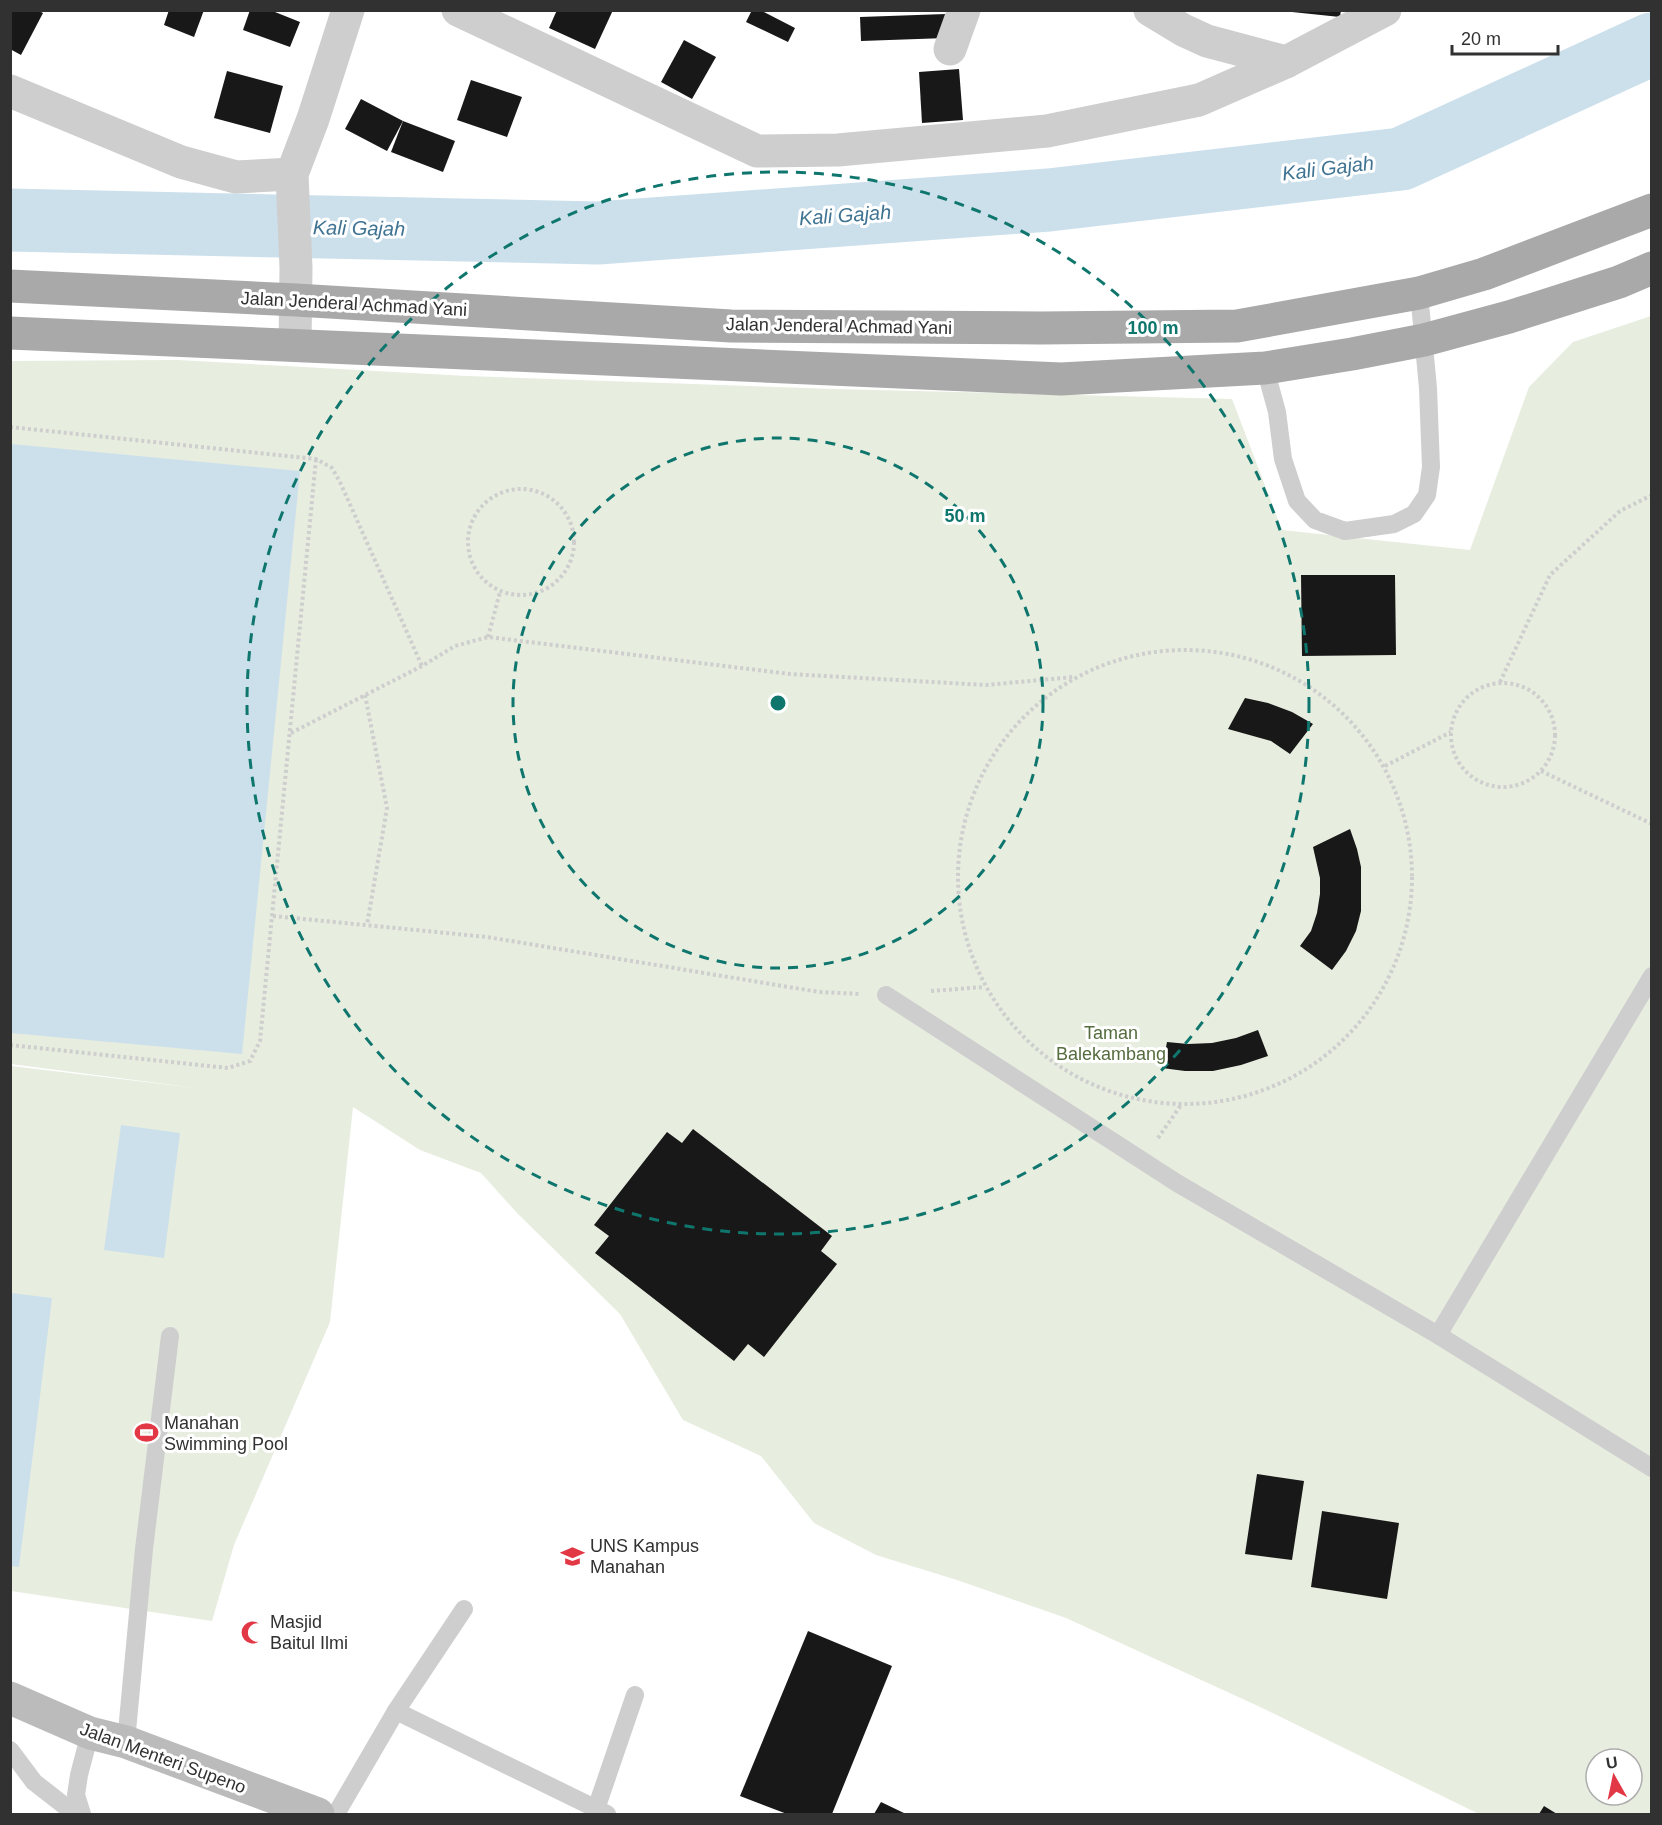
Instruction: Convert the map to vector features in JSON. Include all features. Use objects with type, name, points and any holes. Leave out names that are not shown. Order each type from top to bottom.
[{"type":"main road","name":"Jalan Jenderal Achmad Yani","points":[[10,286],[296,284],[731,326],[1041,328],[1238,326],[1419,293],[1484,274],[1652,210]]},
{"type":"main road","points":[[10,333],[1061,379],[1265,368],[1424,340],[1520,314],[1619,282],[1652,268]]},
{"type":"main road","name":"Jalan Menteri Supeno","points":[[10,1698],[90,1733],[126,1742],[318,1815]]},
{"type":"street","points":[[295,345],[293,179],[348,10]]},
{"type":"street","points":[[458,10],[757,151],[838,150],[1047,131],[1199,100],[1286,62],[1372,14]]},
{"type":"street","points":[[950,49],[964,10]]},
{"type":"street","points":[[1150,10],[1206,41],[1286,62]]},
{"type":"street","points":[[10,91],[180,162],[236,177],[293,179]]},
{"type":"lane","points":[[1265,368],[1277,412],[1283,459],[1297,501],[1315,520],[1345,531],[1394,524],[1414,514],[1427,495],[1431,467],[1419,293]]},
{"type":"lane","points":[[1438,1335],[1652,976]]},
{"type":"lane","points":[[886,995],[1143,1161],[1438,1335],[1652,1468]]},
{"type":"lane","points":[[126,1742],[144,1549],[170,1336]]},
{"type":"lane","points":[[336,1815],[396,1711],[464,1609]]},
{"type":"lane","points":[[396,1711],[601,1812],[635,1695]]},
{"type":"lane","points":[[82,1815],[76,1795],[90,1733]]},
{"type":"lane","points":[[10,1750],[34,1782],[75,1815]]},
{"type":"path","points":[[10,427],[316,459],[332,468],[422,666]]},
{"type":"path","points":[[10,1045],[228,1068],[250,1061],[260,1041],[316,459]]},
{"type":"path","points":[[513,488],[541,492],[564,509],[574,534],[571,562],[554,584],[528,596],[500,592],[477,575],[467,550],[470,522],[487,499],[513,488]]},
{"type":"path","points":[[1500,682],[1550,575],[1620,511],[1652,495]]},
{"type":"path","points":[[488,637],[500,592]]},
{"type":"path","points":[[290,734],[422,666],[455,646],[488,637],[790,674],[986,685],[1073,677],[1129,656],[1165,651],[1188,649],[1248,657],[1303,681],[1349,718],[1385,766],[1407,821],[1414,880],[1405,939],[1381,993],[1344,1040],[1296,1076],[1240,1098],[1181,1105],[1122,1096],[1066,1072],[1020,1035],[984,987],[962,933],[955,873],[964,815],[988,760],[1025,713],[1073,677]]},
{"type":"path","points":[[1500,682],[1525,687],[1545,702],[1556,725],[1554,750],[1541,771],[1519,784],[1494,786],[1471,776],[1456,756],[1450,732],[1458,708],[1476,690],[1500,682]]},
{"type":"path","points":[[365,695],[387,808],[367,925]]},
{"type":"path","points":[[1385,766],[1450,732]]},
{"type":"path","points":[[1541,771],[1652,824]]},
{"type":"path","points":[[273,916],[487,937],[819,992],[886,995],[984,987]]},
{"type":"path","points":[[1143,1161],[1181,1105]]},
{"type":"green space","name":"Taman Balekambang","points":[[1651,316],[1651,1814],[1479,1814],[1258,1706],[1066,1618],[876,1555],[814,1523],[761,1456],[683,1420],[620,1314],[517,1213],[481,1173],[420,1150],[353,1107],[330,1322],[234,1545],[212,1621],[11,1591],[11,1066],[204,1089],[11,1064],[11,361],[178,360],[466,376],[834,389],[1232,399],[1282,530],[1470,550],[1529,387],[1573,342]]},
{"type":"water","points":[[11,444],[300,471],[242,1054],[11,1033]]},
{"type":"water","points":[[121,1125],[180,1133],[164,1258],[104,1250]]},
{"type":"water","points":[[11,1293],[52,1298],[19,1567],[10,1566]]},
{"type":"building","points":[[10,10],[37,10],[43,13],[21,55],[10,49]]},
{"type":"building","points":[[169,10],[204,10],[194,37],[164,25]]},
{"type":"building","points":[[250,10],[270,10],[300,22],[290,47],[243,30]]},
{"type":"building","points":[[557,10],[613,10],[595,49],[549,28]]},
{"type":"building","points":[[752,10],[760,10],[795,28],[788,42],[746,22]]},
{"type":"building","points":[[1292,10],[1341,10],[1340,17],[1292,12]]},
{"type":"building","points":[[946,14],[946,38],[861,41],[860,17]]},
{"type":"building","points":[[684,40],[716,57],[692,99],[661,82]]},
{"type":"building","points":[[959,69],[963,120],[922,123],[919,72]]},
{"type":"building","points":[[227,71],[283,86],[270,133],[214,118]]},
{"type":"building","points":[[471,80],[522,97],[507,137],[457,120]]},
{"type":"building","points":[[361,99],[403,121],[387,151],[345,129]]},
{"type":"building","points":[[403,121],[455,141],[443,172],[391,152]]},
{"type":"building","points":[[1301,575],[1395,575],[1396,655],[1302,656]]},
{"type":"building","points":[[1245,698],[1292,712],[1313,724],[1290,754],[1271,741],[1228,729]]},
{"type":"building","points":[[1350,829],[1361,867],[1361,911],[1356,931],[1346,951],[1332,970],[1300,946],[1311,931],[1320,894],[1320,878],[1313,847]]},
{"type":"building","points":[[1258,1030],[1268,1056],[1213,1071],[1162,1068],[1167,1042],[1212,1043]]},
{"type":"building","points":[[693,1129],[832,1236],[821,1251],[837,1264],[764,1357],[748,1344],[734,1361],[595,1253],[609,1236],[594,1225],[667,1132],[682,1143]]},
{"type":"building","points":[[1257,1474],[1304,1481],[1292,1560],[1245,1554]]},
{"type":"building","points":[[1322,1511],[1399,1523],[1387,1599],[1311,1587]]},
{"type":"building","points":[[808,1631],[892,1666],[832,1814],[787,1814],[740,1796]]},
{"type":"building","points":[[881,1802],[906,1814],[874,1814]]},
{"type":"building","points":[[1544,1806],[1557,1814],[1539,1814]]},
{"type":"waterway","name":"Kali Gajah","points":[[10,220],[598,233],[1049,200],[1401,159],[1652,44]]},
{"type":"place","name":"Manahan Swimming Pool","points":[[146,1433]]},
{"type":"place","name":"UNS Kampus Manahan","points":[[572,1556]]},
{"type":"place","name":"Masjid Baitul Ilmi","points":[[252,1632]]}]
